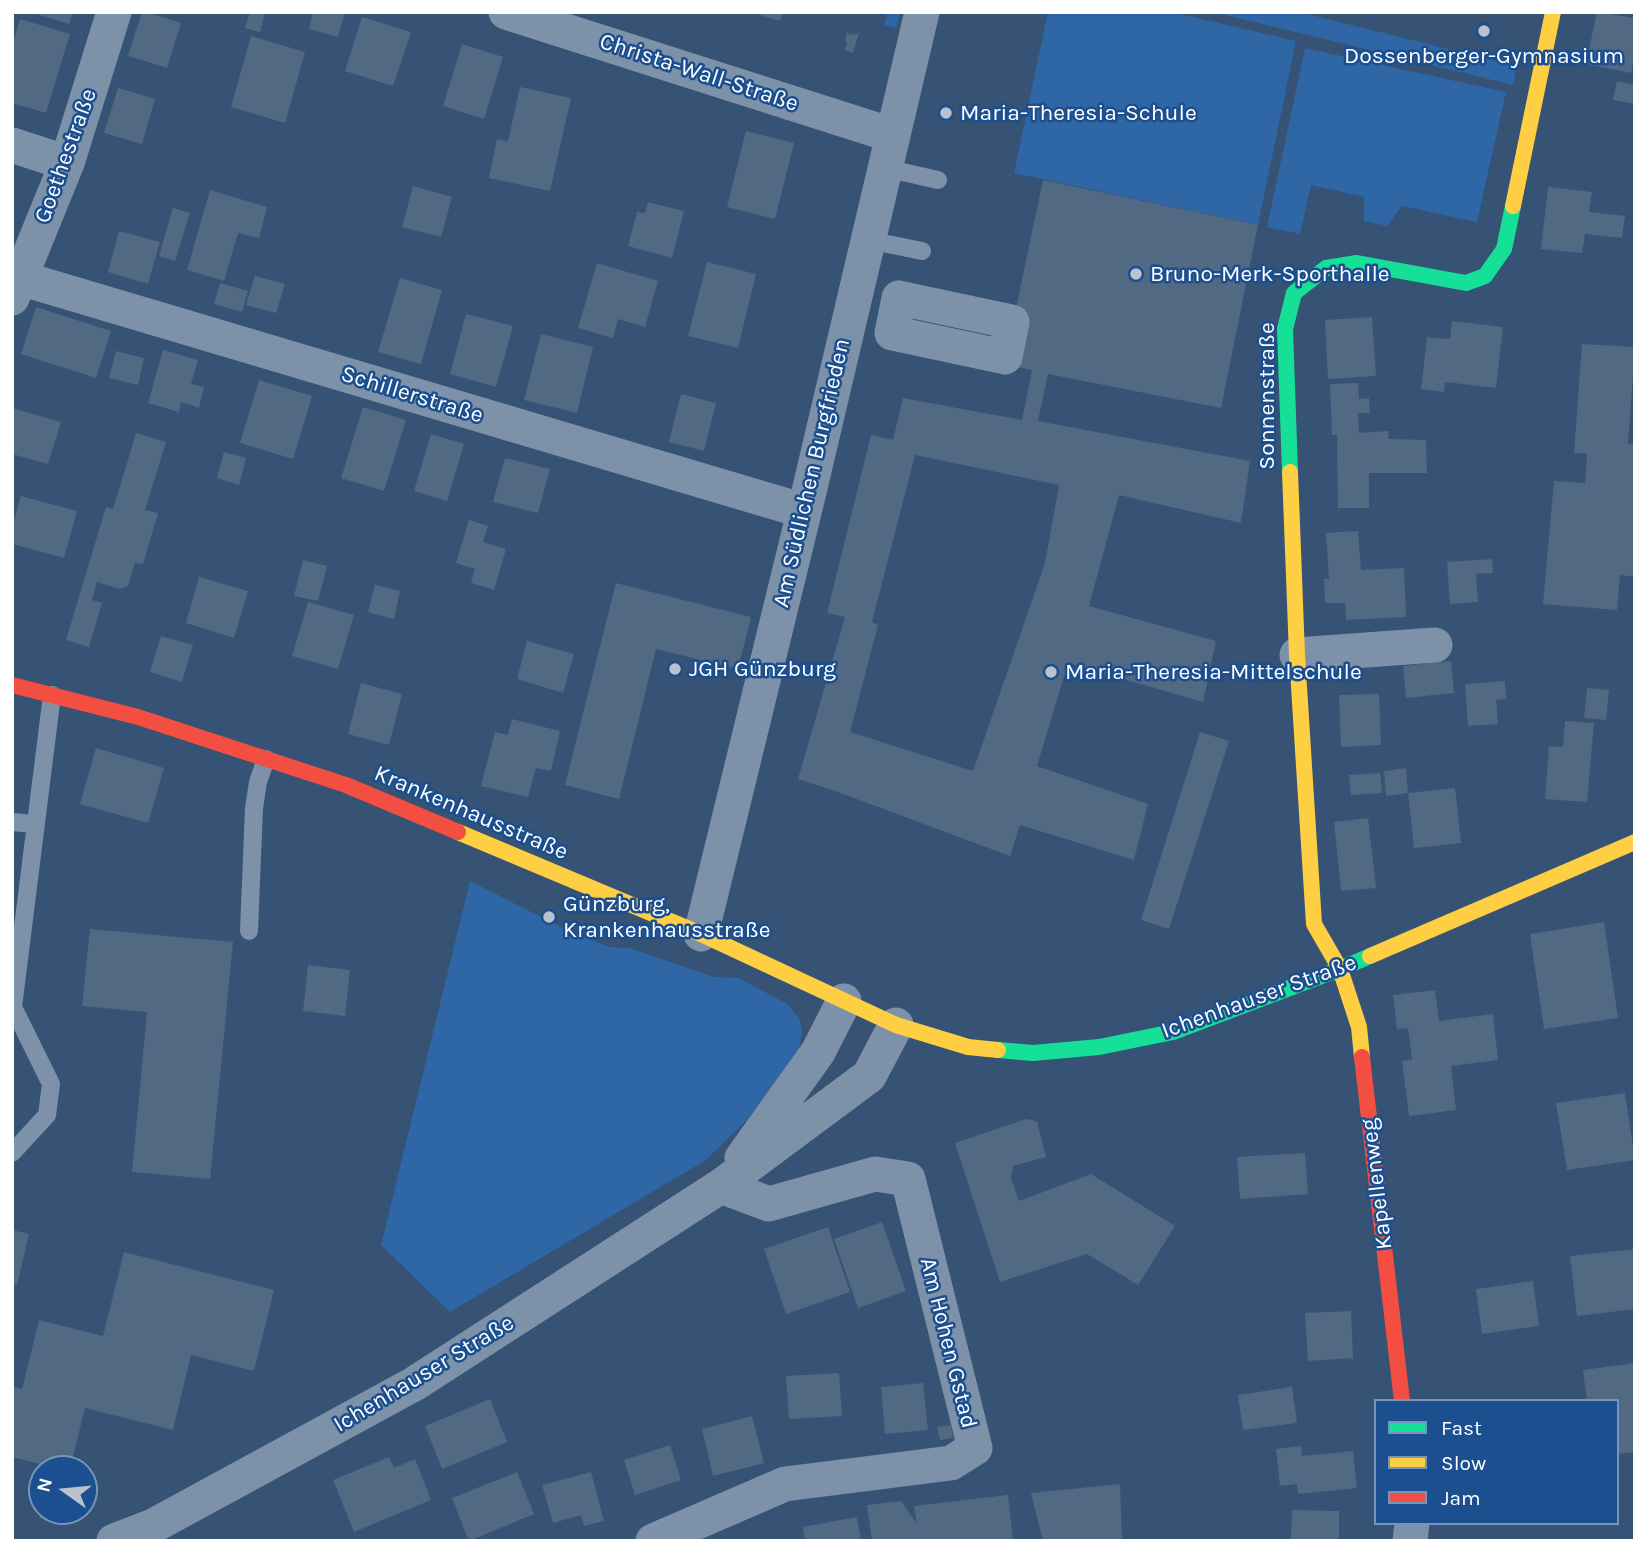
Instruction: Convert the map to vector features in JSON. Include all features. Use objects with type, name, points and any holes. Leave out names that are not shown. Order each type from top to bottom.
[{"type":"street","name":"Goethestraße","points":[[16,288],[67,163],[114,12]]},
{"type":"street","name":"Christa-Wall-Straße","points":[[506,12],[570,22],[892,135]]},
{"type":"street","name":"Am Südlichen Burgfrieden","points":[[701,934],[922,12]]},
{"type":"street","name":"Sonnenstraße","points":[[1340,969],[1314,924],[1297,655],[1285,329],[1294,293],[1326,268],[1357,263],[1466,283],[1485,275],[1504,249],[1553,12]]},
{"type":"street","points":[[12,145],[67,163]]},
{"type":"street","name":"Schillerstraße","points":[[16,288],[804,512]]},
{"type":"street","points":[[1297,655],[1435,645]]},
{"type":"street","name":"Krankenhausstraße","points":[[12,685],[138,717],[346,785],[701,934],[896,1025]]},
{"type":"street","name":"Ichenhauser Straße","points":[[123,1539],[153,1526],[414,1384],[721,1186],[869,1076],[896,1025],[968,1047],[1033,1053],[1099,1047],[1173,1032],[1340,969],[1635,842]]},
{"type":"street","name":"Kapellenweg","points":[[1340,969],[1359,1027],[1402,1399]]},
{"type":"street","name":"Ichenhauser Straße","points":[[721,1186],[818,1052],[844,1001]]},
{"type":"street","name":"Am Hohen Gstad","points":[[653,1541],[785,1484],[951,1463],[975,1448],[908,1180],[875,1174],[769,1204],[721,1186]]},
{"type":"lane","points":[[884,168],[938,180]]},
{"type":"lane","points":[[868,240],[922,251]]},
{"type":"lane","points":[[12,1153],[47,1115],[51,1084],[13,1007],[52,695]]},
{"type":"lane","points":[[249,931],[254,808],[258,782],[266,759]]},
{"type":"lane","points":[[12,822],[36,824]]},
{"type":"shaded area","points":[[877,12],[900,12],[896,28],[884,25],[887,15]]},
{"type":"shaded area","points":[[1048,12],[1172,12],[1296,41],[1258,225],[1014,173]]},
{"type":"shaded area","points":[[1213,12],[1299,12],[1517,66],[1513,85]]},
{"type":"shaded area","points":[[1305,48],[1506,92],[1477,222],[1402,206],[1387,226],[1364,221],[1364,197],[1311,185],[1300,234],[1267,227]]},
{"type":"shaded area","points":[[470,881],[569,931],[609,947],[630,948],[714,977],[739,978],[787,1004],[799,1018],[802,1031],[800,1046],[784,1075],[745,1122],[706,1160],[450,1312],[381,1245]]},
{"type":"building","points":[[30,12],[73,12],[69,24]]},
{"type":"building","points":[[142,12],[181,23],[167,68],[128,56]]},
{"type":"building","points":[[250,12],[265,12],[260,32],[245,28]]},
{"type":"building","points":[[313,12],[345,12],[338,37],[309,29]]},
{"type":"building","points":[[760,12],[783,12],[780,21],[760,15]]},
{"type":"building","points":[[1597,12],[1635,18],[1635,54],[1631,73],[1586,64]]},
{"type":"building","points":[[362,17],[411,32],[393,86],[345,71]]},
{"type":"building","points":[[20,19],[70,34],[46,113],[12,103],[12,46]]},
{"type":"building","points":[[847,33],[859,33],[853,53],[845,50]]},
{"type":"building","points":[[251,36],[305,52],[285,123],[231,107]]},
{"type":"building","points":[[462,44],[503,57],[484,119],[443,106]]},
{"type":"building","points":[[1617,81],[1635,85],[1635,104],[1613,100]]},
{"type":"building","points":[[520,87],[571,98],[550,191],[489,178],[497,139],[508,141]]},
{"type":"building","points":[[118,88],[155,99],[142,144],[104,133]]},
{"type":"building","points":[[746,131],[794,143],[775,219],[727,207]]},
{"type":"building","points":[[1043,180],[1258,225],[1221,408],[1048,374],[1038,421],[1250,461],[1241,523],[1119,495],[1089,606],[1216,641],[1203,702],[1068,663],[1037,766],[1148,804],[1134,860],[1020,825],[1010,856],[798,779],[845,617],[827,613],[871,435],[893,440],[903,398],[1022,420],[1032,370],[1004,365]],"holes":[[[915,455],[1059,485],[1045,563],[973,771],[850,732],[878,625],[872,622]]]},
{"type":"building","points":[[413,186],[452,197],[441,237],[402,227]]},
{"type":"building","points":[[1548,187],[1592,192],[1589,212],[1625,216],[1622,238],[1585,234],[1582,253],[1541,249]]},
{"type":"building","points":[[210,190],[267,207],[259,238],[238,233],[224,281],[187,270]]},
{"type":"building","points":[[648,202],[684,211],[672,258],[628,246],[637,212],[645,213]]},
{"type":"building","points":[[173,208],[190,213],[175,261],[159,256]]},
{"type":"building","points":[[119,231],[160,242],[148,284],[108,272]]},
{"type":"building","points":[[707,262],[756,274],[738,348],[688,336]]},
{"type":"building","points":[[597,263],[658,281],[645,327],[618,319],[613,338],[578,328]]},
{"type":"building","points":[[255,276],[285,284],[276,313],[246,305]]},
{"type":"building","points":[[400,278],[442,290],[421,364],[378,352]]},
{"type":"building","points":[[220,283],[248,291],[242,312],[214,304]]},
{"type":"building","points":[[36,307],[111,331],[96,378],[21,354]]},
{"type":"building","points":[[466,314],[513,326],[496,387],[450,374]]},
{"type":"building","points":[[1372,317],[1376,376],[1328,379],[1325,320]]},
{"type":"building","points":[[1452,321],[1503,327],[1496,388],[1445,382],[1444,392],[1421,389],[1427,337],[1450,339]]},
{"type":"building","points":[[541,334],[593,347],[577,413],[524,400]]},
{"type":"building","points":[[1582,344],[1635,347],[1628,444],[1635,445],[1635,577],[1620,575],[1617,610],[1543,604],[1554,481],[1585,483],[1587,454],[1574,453]]},
{"type":"building","points":[[163,350],[198,360],[191,384],[204,387],[199,408],[181,402],[179,412],[148,403]]},
{"type":"building","points":[[116,351],[144,358],[138,385],[109,378]]},
{"type":"building","points":[[259,380],[312,396],[293,459],[240,443]]},
{"type":"building","points":[[1358,383],[1359,399],[1369,398],[1370,413],[1358,413],[1359,433],[1389,431],[1388,439],[1426,440],[1427,473],[1369,473],[1369,508],[1338,508],[1337,435],[1332,435],[1330,384]]},
{"type":"building","points":[[681,394],[716,403],[704,451],[669,442]]},
{"type":"building","points":[[363,407],[406,420],[384,491],[341,478]]},
{"type":"building","points":[[12,408],[61,422],[48,464],[12,454]]},
{"type":"building","points":[[136,433],[166,442],[145,510],[158,513],[143,564],[135,563],[128,586],[120,589],[97,582],[92,600],[102,603],[89,647],[66,640],[106,507],[113,509]]},
{"type":"building","points":[[431,434],[464,444],[447,501],[414,491]]},
{"type":"building","points":[[224,452],[246,458],[239,485],[217,478]]},
{"type":"building","points":[[505,458],[550,469],[538,513],[493,502]]},
{"type":"building","points":[[21,496],[77,511],[64,558],[12,544],[12,527]]},
{"type":"building","points":[[469,520],[488,526],[483,542],[506,549],[494,590],[471,583],[475,569],[456,563]]},
{"type":"building","points":[[1358,531],[1361,570],[1404,568],[1406,617],[1346,620],[1345,603],[1325,603],[1324,579],[1329,579],[1326,533]]},
{"type":"building","points":[[1492,559],[1493,573],[1476,574],[1478,602],[1450,604],[1447,562]]},
{"type":"building","points":[[303,560],[327,566],[318,601],[294,596]]},
{"type":"building","points":[[199,577],[248,591],[234,638],[186,623]]},
{"type":"building","points":[[616,583],[751,617],[738,669],[656,649],[619,799],[565,785]]},
{"type":"building","points":[[375,585],[400,591],[394,619],[368,612]]},
{"type":"building","points":[[308,602],[354,615],[338,669],[292,656]]},
{"type":"building","points":[[161,636],[193,645],[182,682],[150,672]]},
{"type":"building","points":[[527,641],[574,654],[563,693],[517,679]]},
{"type":"building","points":[[1451,661],[1454,693],[1406,698],[1403,666]]},
{"type":"building","points":[[1505,681],[1506,699],[1496,700],[1498,724],[1468,726],[1465,684]]},
{"type":"building","points":[[361,683],[402,694],[389,745],[348,734]]},
{"type":"building","points":[[1587,688],[1609,690],[1606,720],[1584,718]]},
{"type":"building","points":[[1379,694],[1381,745],[1341,747],[1339,695]]},
{"type":"building","points":[[512,719],[560,731],[551,771],[536,768],[528,797],[481,786],[495,732],[508,735]]},
{"type":"building","points":[[1565,721],[1594,723],[1587,802],[1545,799],[1549,746],[1563,747]]},
{"type":"building","points":[[1200,732],[1229,741],[1169,929],[1141,920]]},
{"type":"building","points":[[96,748],[164,768],[148,823],[80,804]]},
{"type":"building","points":[[1406,768],[1408,793],[1386,796],[1384,771]]},
{"type":"building","points":[[1380,773],[1382,793],[1351,795],[1349,775]]},
{"type":"building","points":[[1455,788],[1461,843],[1414,848],[1408,793]]},
{"type":"building","points":[[1368,818],[1376,888],[1341,891],[1334,822]]},
{"type":"building","points":[[1604,922],[1618,1018],[1544,1029],[1530,934]]},
{"type":"building","points":[[90,929],[233,942],[210,1179],[132,1172],[147,1012],[82,1006]]},
{"type":"building","points":[[308,965],[350,970],[345,1016],[303,1011]]},
{"type":"building","points":[[1435,990],[1439,1021],[1493,1014],[1498,1060],[1451,1066],[1456,1110],[1409,1116],[1402,1061],[1412,1059],[1408,1028],[1397,1029],[1393,995]]},
{"type":"building","points":[[1625,1093],[1635,1160],[1567,1170],[1556,1103]]},
{"type":"building","points":[[1026,1119],[1037,1121],[1046,1157],[1013,1166],[1011,1178],[1019,1201],[1091,1174],[1175,1226],[1138,1285],[1087,1254],[1000,1282],[955,1143]]},
{"type":"building","points":[[1305,1153],[1308,1194],[1240,1199],[1237,1157]]},
{"type":"building","points":[[882,1222],[906,1291],[858,1308],[834,1239]]},
{"type":"building","points":[[828,1227],[850,1292],[786,1314],[764,1249]]},
{"type":"building","points":[[12,1230],[29,1234],[17,1285],[12,1284]]},
{"type":"building","points":[[1635,1249],[1635,1309],[1577,1316],[1570,1256]]},
{"type":"building","points":[[124,1252],[274,1290],[254,1371],[191,1355],[173,1430],[85,1408],[73,1455],[28,1455],[28,1461],[12,1457],[12,1386],[22,1389],[39,1320],[103,1336]]},
{"type":"building","points":[[1533,1281],[1539,1326],[1482,1334],[1476,1289]]},
{"type":"building","points":[[1351,1311],[1353,1358],[1308,1361],[1305,1313]]},
{"type":"building","points":[[1635,1363],[1635,1452],[1619,1454],[1619,1399],[1587,1399],[1583,1370]]},
{"type":"building","points":[[839,1373],[842,1416],[789,1419],[786,1376]]},
{"type":"building","points":[[923,1383],[928,1430],[885,1434],[881,1387]]},
{"type":"building","points":[[1292,1387],[1297,1423],[1243,1430],[1238,1395]]},
{"type":"building","points":[[490,1399],[507,1442],[442,1469],[425,1426]]},
{"type":"building","points":[[752,1416],[764,1463],[713,1476],[702,1429]]},
{"type":"building","points":[[951,1425],[953,1438],[940,1440],[937,1427]]},
{"type":"building","points":[[670,1445],[681,1480],[635,1495],[624,1460]]},
{"type":"building","points":[[1301,1446],[1302,1456],[1353,1451],[1357,1488],[1298,1494],[1297,1484],[1280,1486],[1276,1449]]},
{"type":"building","points":[[389,1457],[394,1468],[415,1459],[431,1500],[354,1532],[333,1480]]},
{"type":"building","points":[[517,1472],[534,1514],[469,1541],[452,1498]]},
{"type":"building","points":[[591,1472],[604,1521],[584,1526],[581,1515],[553,1523],[542,1485]]},
{"type":"building","points":[[1120,1484],[1122,1541],[1043,1541],[1031,1493]]},
{"type":"building","points":[[1008,1495],[1013,1541],[872,1541],[867,1505],[901,1501],[917,1524],[914,1506]]},
{"type":"building","points":[[1292,1510],[1339,1511],[1339,1541],[1291,1541]]},
{"type":"building","points":[[857,1517],[861,1541],[805,1541],[803,1527]]},
{"type":"traffic: fast","points":[[1290,472],[1285,329],[1294,293],[1326,268],[1357,263],[1466,283],[1485,276],[1504,249],[1513,206]]},
{"type":"traffic: fast","points":[[998,1050],[1033,1053],[1099,1047],[1173,1032],[1370,956]]},
{"type":"traffic: slow","points":[[1513,206],[1553,12]]},
{"type":"traffic: slow","points":[[1290,472],[1297,655],[1314,924],[1340,969],[1359,1027],[1362,1057]]},
{"type":"traffic: slow","points":[[458,832],[701,934],[896,1025],[968,1047],[998,1050]]},
{"type":"traffic: slow","points":[[1370,956],[1635,842]]},
{"type":"traffic: jam","points":[[12,685],[138,717],[346,785],[458,832]]},
{"type":"traffic: jam","points":[[1362,1057],[1402,1399]]},
{"type":"place","name":"Dossenberger-Gymnasium","points":[[1484,31]]},
{"type":"place","name":"Maria-Theresia-Schule","points":[[946,113]]},
{"type":"place","name":"Bruno-Merk-Sporthalle","points":[[1136,274]]},
{"type":"place","name":"JGH Günzburg","points":[[675,669]]},
{"type":"place","name":"Maria-Theresia-Mittelschule","points":[[1051,672]]},
{"type":"place","name":"Günzburg, Krankenhausstraße","points":[[549,917]]}]
